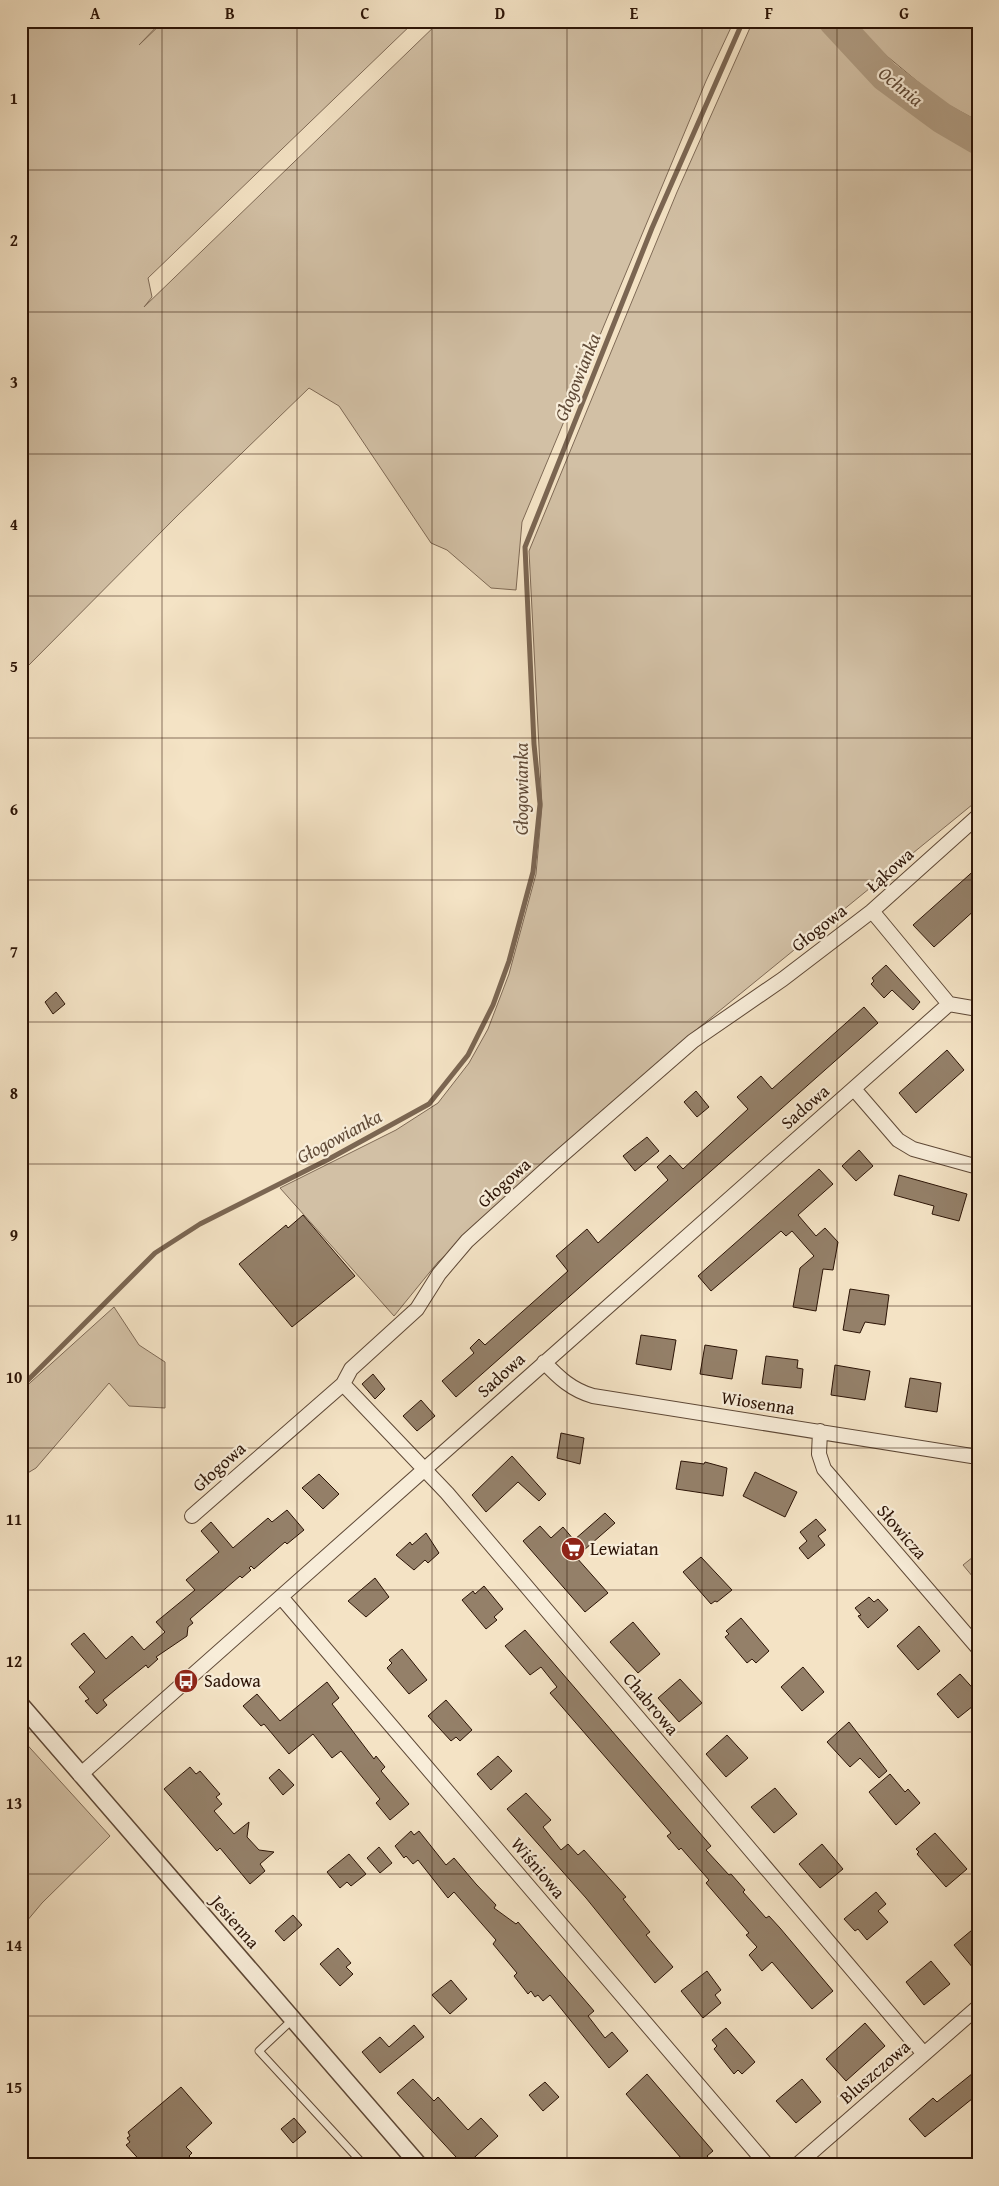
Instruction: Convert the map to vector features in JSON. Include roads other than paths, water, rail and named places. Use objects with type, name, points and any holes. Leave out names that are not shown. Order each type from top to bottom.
[{"type":"street","name":"Łąkowa","points":[[949,1004],[872,911],[978,816]]},
{"type":"street","name":"Głogowa","points":[[192,1516],[343,1384],[351,1369],[417,1309],[439,1274],[467,1241],[553,1163],[693,1041],[783,979],[872,911]]},
{"type":"street","points":[[949,1004],[978,1009]]},
{"type":"street","name":"Sadowa","points":[[80,1775],[949,1004]]},
{"type":"street","points":[[854,1089],[898,1140],[913,1149],[978,1167]]},
{"type":"street","name":"Wiosenna","points":[[544,1362],[558,1377],[577,1391],[593,1396],[978,1457]]},
{"type":"street","name":"Chabrowa","points":[[343,1384],[424,1469],[924,2054]]},
{"type":"street","name":"Słowicza","points":[[820,1431],[819,1454],[824,1469],[978,1648]]},
{"type":"street","name":"Wiśniowa","points":[[281,1597],[767,2165]]},
{"type":"street","name":"Jesienna","points":[[21,1705],[412,2161]]},
{"type":"street","name":"Bluszczowa","points":[[797,2165],[978,2007]]},
{"type":"lane","points":[[292,2020],[259,2051],[364,2165]]},
{"type":"waterway","name":"Głogowianka","points":[[21,1387],[155,1253],[200,1224],[329,1159],[429,1104],[468,1055],[493,1005],[509,961],[533,872],[540,804],[534,744],[525,547],[652,228],[743,21]]},
{"type":"waterway","name":"Ochnia","points":[[834,21],[885,76],[942,118],[978,139]]},
{"type":"place","name":"Lewiatan","points":[[573,1549]]},
{"type":"place","name":"Sadowa","points":[[186,1681]]}]
